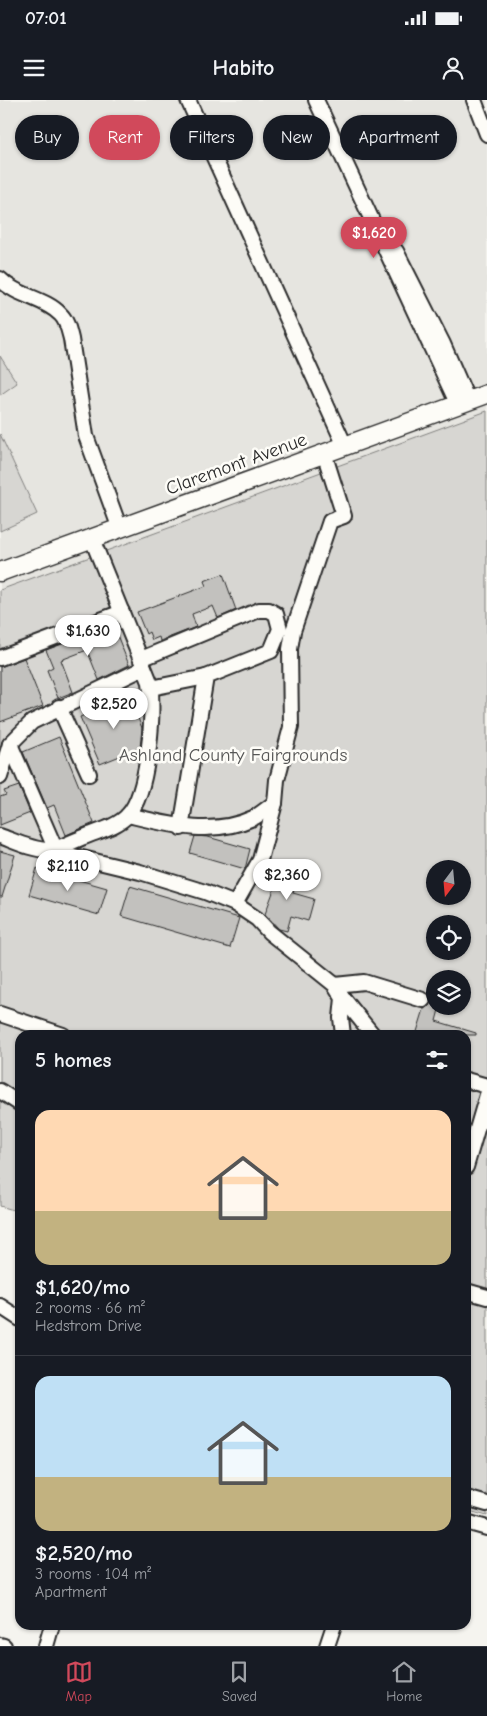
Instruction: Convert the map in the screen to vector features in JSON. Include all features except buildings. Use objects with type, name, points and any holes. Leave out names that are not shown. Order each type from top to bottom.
[{"type":"main road","name":"Claremont Avenue","points":[[0,572],[487,394]]},
{"type":"street","points":[[188,100],[346,446]]},
{"type":"street","points":[[316,100],[463,403]]},
{"type":"street","points":[[325,100],[463,403]]},
{"type":"street","points":[[474,100],[487,134]]},
{"type":"street","points":[[0,279],[18,292],[56,311],[66,323],[71,339],[86,436],[120,529]]},
{"type":"street","points":[[235,904],[260,860],[275,802],[277,780],[292,727],[290,650],[300,612],[330,520],[344,516],[324,453]]},
{"type":"street","points":[[52,849],[118,823],[128,815],[136,800],[147,759],[152,723],[151,688],[92,539]]},
{"type":"street","points":[[0,775],[10,744],[32,722],[59,707],[143,664],[259,610],[269,610],[276,614],[280,629]]},
{"type":"street","points":[[0,658],[122,612]]},
{"type":"street","points":[[151,688],[206,676],[271,651],[280,629],[300,612]]},
{"type":"street","points":[[271,651],[285,661],[291,671]]},
{"type":"street","points":[[181,828],[206,676]]},
{"type":"street","points":[[59,707],[89,774]]},
{"type":"street","points":[[10,744],[52,849]]},
{"type":"street","points":[[128,815],[181,828],[220,828],[253,818],[275,802]]},
{"type":"street","points":[[0,836],[140,872],[206,892],[235,904],[257,919],[269,932],[335,985],[369,1030]]},
{"type":"street","points":[[335,985],[364,982],[423,1000]]},
{"type":"street","points":[[342,1030],[340,1018],[343,998]]},
{"type":"street","points":[[0,1014],[48,1030]]},
{"type":"street","points":[[471,1081],[487,1086]]},
{"type":"street","points":[[0,1091],[15,1101]]},
{"type":"street","points":[[471,1150],[487,1095]]},
{"type":"street","points":[[471,1292],[487,1296]]},
{"type":"street","points":[[0,1306],[15,1316]]},
{"type":"street","points":[[471,1499],[487,1504]]},
{"type":"street","points":[[471,1523],[487,1528]]},
{"type":"street","points":[[46,1646],[51,1630]]},
{"type":"street","points":[[328,1646],[333,1630]]},
{"type":"street","points":[[0,1645],[4,1646]]},
{"type":"shaded area","points":[[0,100],[487,100],[487,411],[0,590],[0,531],[37,514],[0,434],[0,395],[17,383],[0,356]]},
{"type":"green space","points":[[0,356],[17,383],[0,395]]},
{"type":"green space","name":"Ashland County Fairgrounds","points":[[487,411],[487,1516],[471,1511],[471,1030],[15,1030],[15,1210],[0,1206],[0,590]]},
{"type":"green space","points":[[0,434],[37,514],[0,531]]}]
